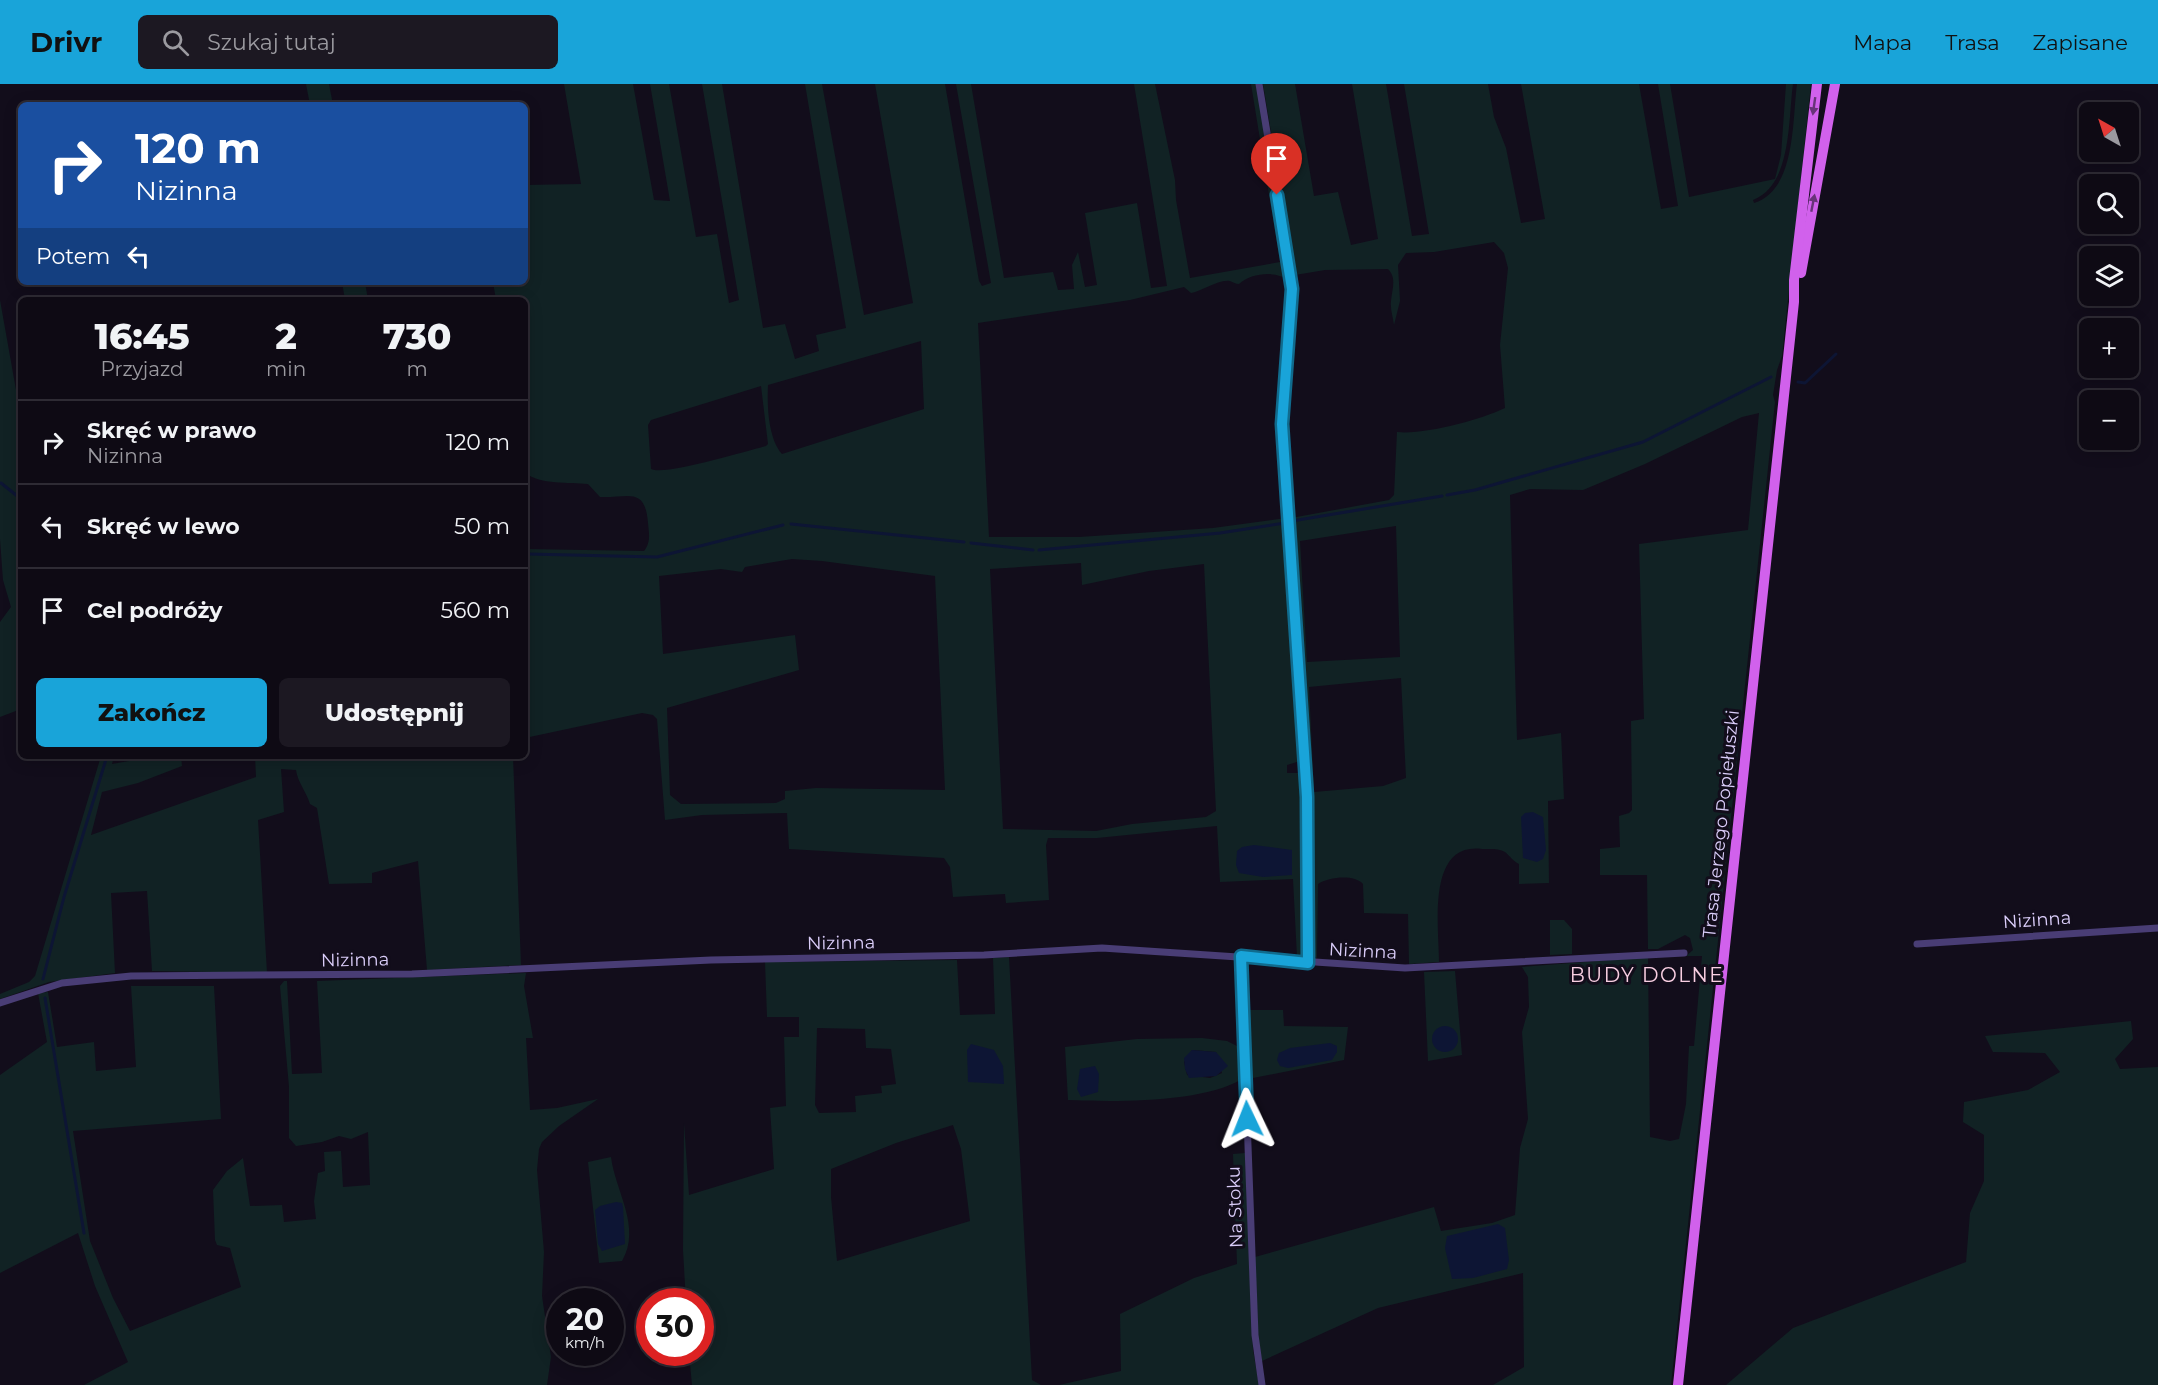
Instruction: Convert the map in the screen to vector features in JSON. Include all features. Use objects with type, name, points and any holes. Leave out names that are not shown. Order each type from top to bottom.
[{"type":"main road","name":"Trasa Jerzego Popiełuszki","points":[[1794,302],[1794,280],[1817,84]]},
{"type":"main road","name":"Trasa Jerzego Popiełuszki","points":[[1678,1385],[1794,302],[1835,84]]},
{"type":"street","points":[[1258,84],[1292,283],[1282,430],[1306,777],[1308,963]]},
{"type":"street","name":"Nizinna","points":[[1917,944],[2158,928]]},
{"type":"street","name":"Nizinna","points":[[0,1003],[62,983],[131,976],[412,974],[711,960],[984,955],[1101,948],[1241,956],[1371,968],[1436,968],[1684,953]]},
{"type":"street","name":"Na Stoku","points":[[1241,956],[1256,1342],[1262,1385]]},
{"type":"shaded area","points":[[306,84],[329,84],[332,102],[309,102]]},
{"type":"shaded area","points":[[564,84],[633,84],[654,200],[670,201],[650,84],[669,84],[696,237],[717,234],[729,303],[739,300],[702,84],[722,84],[763,328],[785,324],[795,359],[819,351],[816,335],[846,328],[805,84],[822,84],[864,315],[913,303],[875,84],[945,84],[979,281],[982,286],[991,283],[956,84],[971,84],[1004,278],[1053,272],[1058,290],[1074,289],[1072,265],[1078,252],[1085,287],[1097,285],[1085,213],[1137,203],[1151,288],[1167,286],[1134,84],[1155,84],[1175,180],[1176,200],[1190,278],[1280,262],[1251,84],[1257,84],[1289,281],[1278,275],[1264,274],[1250,277],[1239,284],[1225,281],[1191,293],[1184,287],[1130,300],[978,323],[989,537],[1079,537],[1213,528],[1286,518],[1293,647],[1291,647],[1300,761],[1287,765],[1287,773],[1300,773],[1302,777],[1305,944],[1302,955],[1297,957],[1293,879],[1220,882],[1217,826],[1097,838],[1048,838],[1046,845],[1049,900],[1006,903],[1005,894],[953,897],[950,867],[944,858],[789,849],[787,813],[702,815],[665,820],[657,719],[653,715],[642,713],[528,737],[528,549],[644,551],[649,538],[646,511],[643,503],[634,496],[600,497],[588,484],[547,481],[528,475],[528,297],[496,297],[494,285],[528,285],[528,185],[581,184]],"holes":[[[921,341],[924,409],[782,454],[771,430],[768,385]],[[761,386],[768,444],[766,446],[688,466],[651,469],[648,425],[651,420]],[[792,559],[935,576],[945,790],[816,788],[785,791],[785,799],[776,803],[681,804],[670,795],[667,708],[799,670],[795,635],[663,654],[659,576],[721,569],[742,572],[745,567]],[[1081,563],[1082,585],[1149,571],[1204,564],[1216,811],[1206,817],[1132,824],[1096,831],[1003,829],[990,569]]]},
{"type":"shaded area","points":[[1263,84],[1295,84],[1314,196],[1338,192],[1351,245],[1378,239],[1352,84],[1386,84],[1412,236],[1429,234],[1404,84],[1488,84],[1494,117],[1506,148],[1521,223],[1545,219],[1521,84],[1639,84],[1661,209],[1678,206],[1658,84],[1670,84],[1689,197],[1775,179],[1781,155],[1786,84],[1793,84],[1786,150],[1781,166],[1775,181],[1766,192],[1753,200],[1754,203],[1768,196],[1778,184],[1789,152],[1797,84],[1811,84],[1782,356],[1773,395],[1775,402],[1671,1385],[1493,1385],[1524,1367],[1523,1273],[1378,1308],[1262,1361],[1259,1358],[1255,1257],[1434,1207],[1441,1231],[1492,1223],[1515,1215],[1520,1148],[1528,1119],[1522,1032],[1529,1007],[1528,977],[1522,967],[1648,957],[1650,1137],[1670,1141],[1679,1139],[1686,1104],[1689,1046],[1694,1046],[1702,956],[1686,956],[1693,950],[1690,938],[1685,935],[1658,949],[1648,949],[1647,875],[1600,875],[1600,849],[1620,847],[1619,816],[1632,810],[1631,721],[1644,719],[1639,544],[1748,530],[1759,413],[1742,417],[1645,464],[1583,490],[1530,489],[1510,495],[1517,740],[1561,733],[1564,799],[1548,801],[1549,883],[1519,884],[1519,864],[1503,851],[1497,849],[1464,850],[1452,859],[1444,872],[1438,909],[1439,962],[1409,964],[1408,914],[1364,913],[1363,884],[1348,878],[1328,880],[1318,884],[1317,959],[1311,951],[1291,518],[1389,500],[1394,495],[1397,432],[1452,426],[1505,408],[1500,345],[1508,268],[1504,253],[1494,242],[1434,252],[1406,253],[1398,265],[1400,301],[1394,325],[1391,310],[1393,280],[1388,269],[1325,270],[1295,275]],"holes":[[[1396,526],[1400,657],[1307,662],[1300,541]],[[1401,678],[1406,778],[1383,786],[1314,792],[1309,687]]]},
{"type":"shaded area","points":[[342,285],[366,285],[368,297],[344,297]]},
{"type":"shaded area","points":[[0,300],[18,401],[18,710],[0,717],[0,622],[11,607],[3,580],[0,539]]},
{"type":"shaded area","points":[[100,759],[113,759],[112,764],[140,759],[181,759],[182,766],[138,783],[102,792],[91,835],[256,777],[255,759],[513,759],[521,965],[427,970],[418,861],[372,873],[372,883],[329,884],[317,808],[310,804],[296,770],[281,769],[284,812],[258,820],[267,973],[152,971],[147,891],[111,893],[115,973],[49,982],[0,999],[0,994],[29,982],[35,976]]},
{"type":"shaded area","points":[[1550,920],[1564,920],[1572,929],[1572,954],[1550,955]]},
{"type":"shaded area","points":[[1009,957],[1032,1380],[1041,1385],[692,1385],[690,1366],[714,1366],[714,1288],[685,1288],[683,1250],[684,1123],[689,1195],[774,1169],[770,1108],[786,1106],[784,1037],[799,1037],[799,1017],[767,1017],[765,962],[957,960],[960,1015],[995,1014],[993,958]],"holes":[[[817,1028],[865,1029],[866,1048],[891,1049],[896,1084],[881,1086],[882,1093],[855,1096],[856,1112],[819,1113],[815,1105]],[[953,1125],[961,1149],[970,1221],[837,1261],[831,1197],[831,1169],[896,1143]]]},
{"type":"shaded area","points":[[1455,971],[1462,1055],[1428,1061],[1424,972]]},
{"type":"shaded area","points":[[526,973],[524,986],[533,1038],[526,1038],[530,1110],[557,1108],[598,1099],[559,1126],[542,1142],[539,1149],[537,1170],[544,1252],[542,1296],[546,1323],[546,1366],[550,1366],[547,1385],[84,1385],[128,1362],[95,1286],[78,1233],[0,1273],[0,1075],[47,1042],[38,993],[48,992],[57,1047],[94,1042],[96,1071],[136,1067],[131,986],[214,986],[221,1119],[73,1131],[90,1241],[113,1298],[130,1331],[241,1287],[230,1248],[217,1245],[215,1240],[213,1190],[227,1171],[243,1158],[250,1206],[282,1205],[284,1222],[316,1219],[314,1201],[318,1173],[325,1171],[324,1152],[341,1151],[343,1187],[370,1185],[368,1132],[351,1139],[339,1136],[322,1142],[296,1146],[289,1138],[289,1087],[280,986],[287,981],[292,1074],[322,1073],[317,981]]},
{"type":"shaded area","points":[[1245,1010],[1283,1010],[1284,1026],[1348,1027],[1344,1060],[1248,1079]]},
{"type":"shaded area","points":[[2131,1021],[2133,1039],[2115,1059],[2120,1069],[2158,1067],[2158,1385],[1726,1385],[1793,1328],[1966,1262],[1970,1213],[1984,1181],[1984,1135],[1963,1122],[1964,1102],[2028,1090],[2060,1072],[2045,1053],[1993,1052],[1985,1036]]},
{"type":"shaded area","points":[[1202,1038],[1227,1041],[1241,1048],[1242,1079],[1205,1093],[1182,1097],[1133,1101],[1068,1100],[1065,1047],[1137,1039]],"holes":[[[1192,1050],[1216,1052],[1222,1073],[1210,1078],[1187,1075],[1184,1062]]]},
{"type":"shaded area","points":[[1245,1153],[1253,1350],[1259,1385],[1059,1385],[1121,1371],[1120,1314],[1194,1278],[1237,1264],[1233,1154]]},
{"type":"shaded area","points":[[611,1157],[628,1222],[629,1235],[622,1261],[599,1263],[588,1162]]},
{"type":"water","points":[[1533,812],[1543,817],[1546,850],[1543,859],[1537,862],[1523,858],[1521,817],[1525,813]]},
{"type":"water","points":[[1254,845],[1292,850],[1292,875],[1263,877],[1239,873],[1236,865],[1237,851],[1242,847]]},
{"type":"water","points":[[1445,1026],[1454,1030],[1458,1039],[1454,1048],[1445,1052],[1436,1048],[1432,1039],[1436,1030]]},
{"type":"water","points":[[1330,1043],[1337,1046],[1337,1052],[1332,1060],[1288,1068],[1280,1066],[1277,1060],[1279,1053],[1290,1048]]},
{"type":"water","points":[[971,1044],[994,1050],[1003,1066],[1004,1084],[968,1082],[967,1050]]},
{"type":"water","points":[[1192,1050],[1216,1052],[1228,1066],[1216,1076],[1189,1078],[1184,1058]]},
{"type":"water","points":[[1095,1066],[1099,1074],[1098,1092],[1081,1097],[1077,1089],[1080,1069]]},
{"type":"water","points":[[616,1202],[622,1203],[623,1207],[625,1244],[602,1251],[598,1244],[595,1210],[600,1206]]},
{"type":"water","points":[[1498,1224],[1505,1228],[1509,1260],[1507,1269],[1473,1278],[1452,1279],[1445,1248],[1447,1236]]},
{"type":"waterway","points":[[1798,382],[1805,383],[1836,354]]},
{"type":"waterway","points":[[1447,495],[1475,490],[1643,442],[1771,377]]},
{"type":"waterway","points":[[1,483],[18,497]]},
{"type":"waterway","points":[[1292,521],[1442,496]]},
{"type":"waterway","points":[[1039,550],[1220,533],[1285,523]]},
{"type":"waterway","points":[[791,524],[964,542]]},
{"type":"waterway","points":[[528,554],[657,557],[783,525]]},
{"type":"waterway","points":[[971,543],[1033,550]]},
{"type":"waterway","points":[[43,979],[64,897],[106,759]]},
{"type":"waterway","points":[[45,998],[84,1233]]},
{"type":"district","name":"BUDY DOLNE","points":[[1647,975]]},
{"type":"route","points":[[1247,1119],[1241,956],[1308,963],[1307,797],[1282,424],[1292,289],[1277,195]]}]
